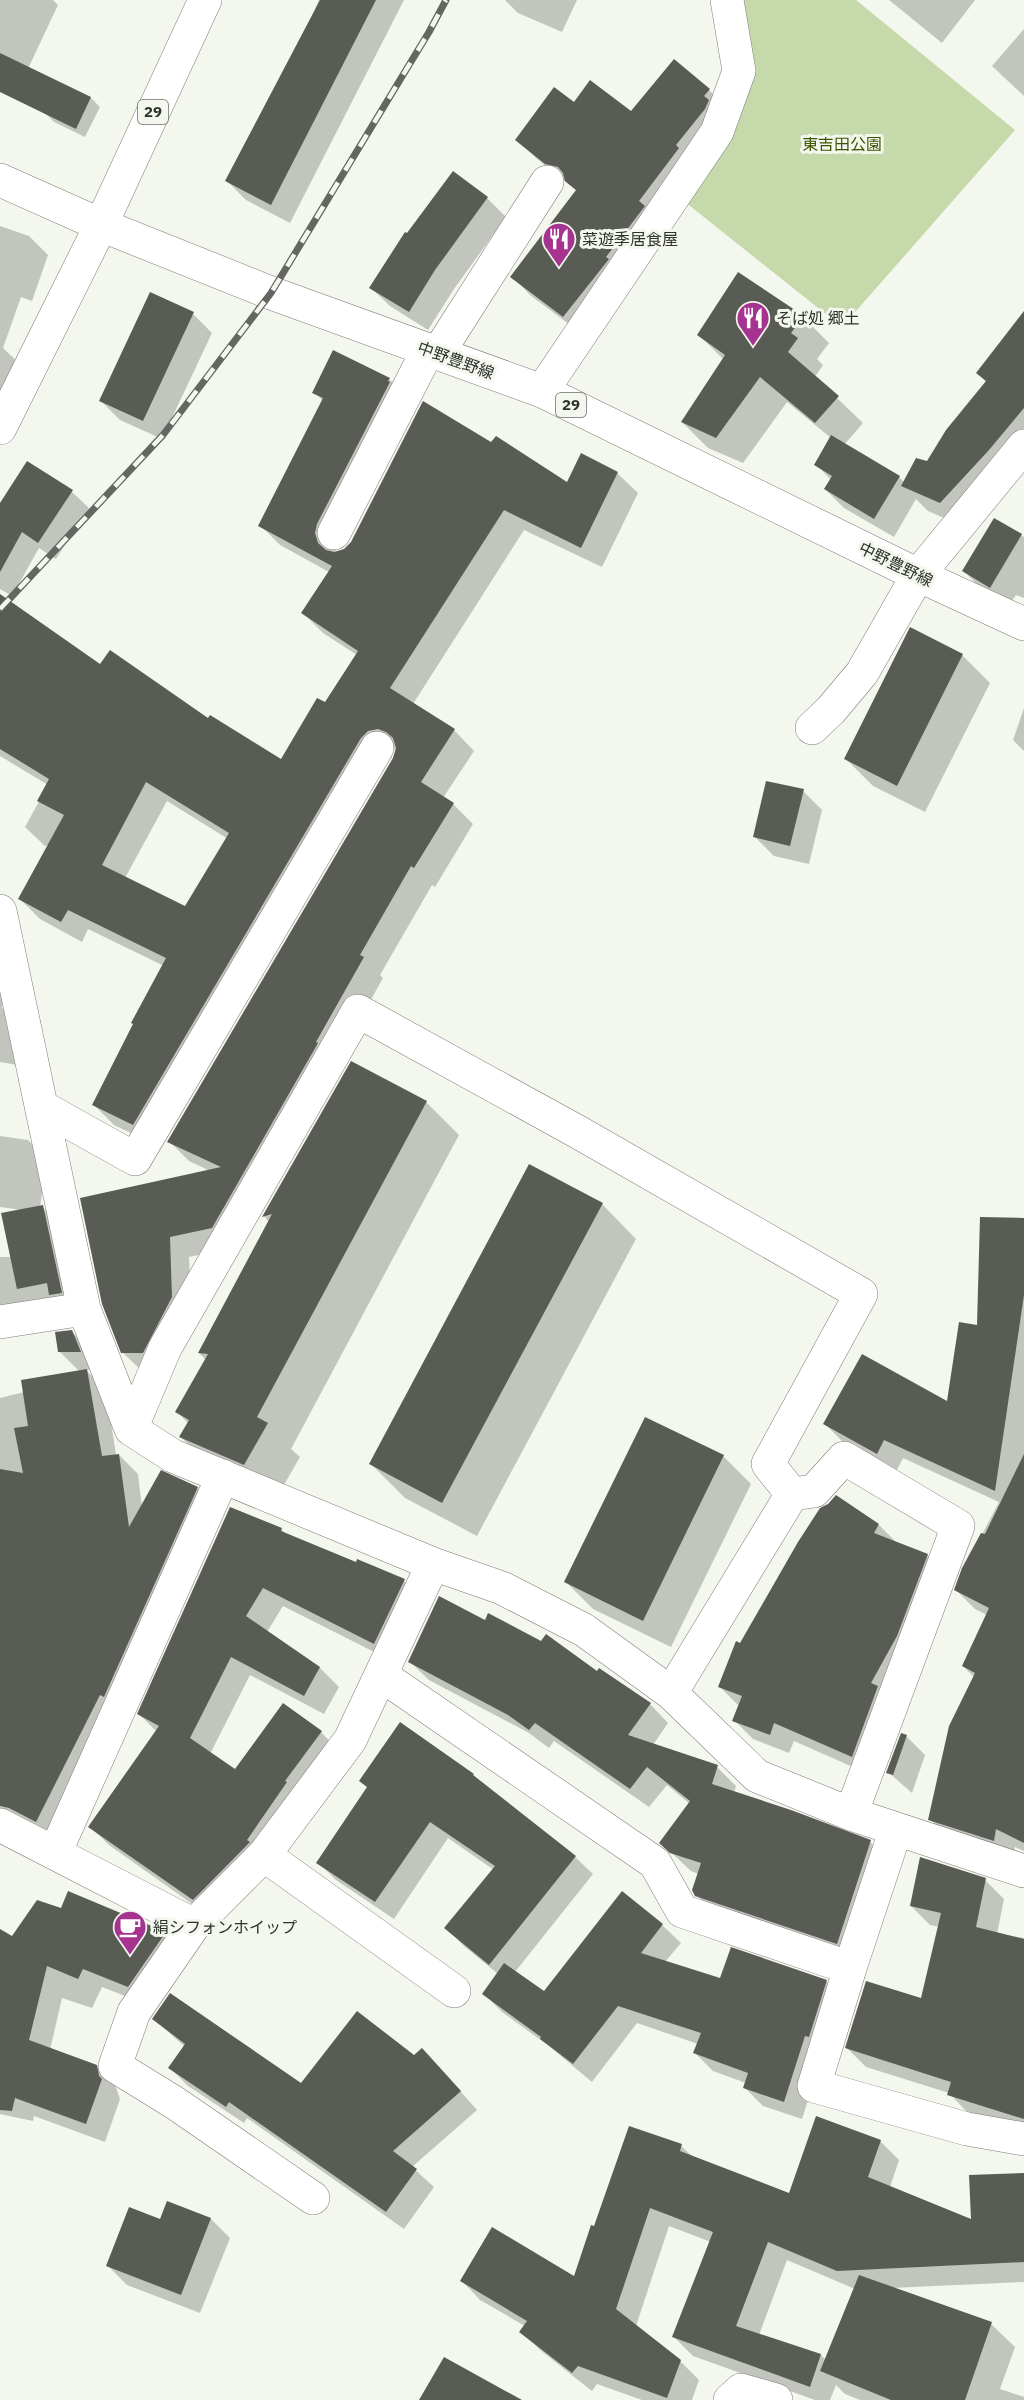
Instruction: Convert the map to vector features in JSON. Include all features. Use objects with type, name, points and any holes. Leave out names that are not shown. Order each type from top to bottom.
[{"type":"street","name":"29","points":[[101,225],[205,0]]},
{"type":"street","points":[[542,391],[717,132],[739,71],[727,0]]},
{"type":"street","name":"中野豊野線","points":[[0,180],[101,225],[271,293],[542,391],[918,575],[1024,624]]},
{"type":"street","points":[[334,533],[433,352],[547,182]]},
{"type":"street","points":[[0,428],[101,225]]},
{"type":"street","points":[[812,728],[831,710],[862,673],[918,575],[1024,446]]},
{"type":"street","points":[[42,1107],[135,1159],[377,748]]},
{"type":"street","points":[[0,911],[84,1309],[131,1429],[173,1456],[433,1564],[502,1588],[584,1630],[671,1693],[757,1776],[851,1814],[1024,1871]]},
{"type":"street","points":[[131,1429],[165,1348],[358,1011],[578,1132],[861,1294],[768,1464],[792,1494]]},
{"type":"street","points":[[0,1322],[84,1309]]},
{"type":"street","points":[[792,1494],[814,1491],[844,1458],[958,1526],[851,1814]]},
{"type":"street","points":[[55,1853],[223,1476]]},
{"type":"street","points":[[671,1693],[792,1494]]},
{"type":"street","points":[[313,2198],[175,2103],[115,2066],[134,2012],[194,1925],[264,1855],[350,1740],[433,1564]]},
{"type":"street","points":[[381,1675],[656,1863],[682,1911],[850,1968]]},
{"type":"street","points":[[0,1825],[194,1925]]},
{"type":"street","points":[[896,1829],[814,2086],[967,2129],[1024,2139]]},
{"type":"street","points":[[264,1855],[454,1991]]},
{"type":"street","points":[[730,2400],[741,2390],[776,2400]]},
{"type":"green space","name":"東吉田公園","points":[[727,0],[856,0],[1015,130],[842,327],[675,194],[739,71]]},
{"type":"building","points":[[320,0],[376,0],[271,205],[225,181]]},
{"type":"building","points":[[0,53],[91,97],[76,129],[0,92]]},
{"type":"building","points":[[674,59],[710,89],[704,96],[709,100],[705,109],[676,145],[679,148],[639,201],[645,206],[606,257],[609,259],[563,317],[510,277],[576,190],[565,181],[558,167],[545,164],[515,140],[554,87],[574,102],[590,80],[631,111]]},
{"type":"building","points":[[453,171],[488,197],[435,270],[409,312],[369,288],[405,232],[407,233]]},
{"type":"building","name":"そば処 郷土","points":[[738,272],[804,316],[791,333],[798,338],[788,352],[839,396],[815,423],[760,377],[716,438],[681,422],[725,355],[697,335]]},
{"type":"building","points":[[150,292],[194,312],[143,421],[99,401]]},
{"type":"building","points":[[1024,311],[1024,408],[940,503],[901,486],[916,458],[927,461],[946,430],[986,381],[976,373]]},
{"type":"building","points":[[333,350],[390,378],[317,524],[315,533],[318,543],[326,550],[334,552],[344,549],[351,542],[423,401],[491,442],[496,436],[567,482],[581,453],[618,472],[581,548],[504,510],[390,688],[455,729],[421,782],[454,803],[414,868],[411,866],[360,955],[364,957],[316,1042],[318,1043],[212,1228],[170,1237],[172,1297],[143,1353],[121,1353],[102,1304],[80,1198],[221,1167],[167,1142],[393,758],[396,748],[393,738],[378,729],[368,731],[361,738],[133,1125],[92,1105],[133,1024],[131,1023],[166,958],[68,910],[61,922],[18,899],[64,815],[37,801],[49,779],[0,749],[0,594],[100,664],[110,650],[208,718],[210,715],[281,759],[317,698],[325,702],[358,651],[301,613],[332,566],[258,526],[323,398],[312,393]],"holes":[[[146,782],[229,833],[185,906],[102,865]]]},
{"type":"building","points":[[831,435],[900,476],[874,519],[824,489],[832,476],[814,465]]},
{"type":"building","points":[[27,461],[73,490],[38,543],[22,532],[0,572],[0,503]]},
{"type":"building","points":[[994,518],[1022,534],[990,588],[962,571]]},
{"type":"building","points":[[910,627],[963,654],[897,786],[844,759]]},
{"type":"building","points":[[766,781],[804,789],[790,846],[753,837]]},
{"type":"building","points":[[351,1061],[427,1101],[257,1417],[268,1423],[244,1465],[179,1437],[189,1420],[175,1412],[208,1354],[198,1353],[272,1214],[262,1217]]},
{"type":"building","points":[[529,1164],[603,1203],[442,1503],[369,1464]]},
{"type":"building","points":[[43,1205],[62,1293],[49,1295],[47,1283],[17,1289],[1,1213]]},
{"type":"building","points":[[980,1217],[1024,1218],[1024,1295],[995,1491],[884,1440],[877,1454],[823,1424],[862,1354],[947,1401],[959,1322],[977,1325]]},
{"type":"building","points":[[72,1330],[81,1352],[58,1352],[55,1332]]},
{"type":"building","points":[[87,1369],[102,1456],[119,1454],[129,1527],[161,1470],[198,1487],[104,1697],[100,1695],[36,1822],[9,1808],[0,1806],[0,1469],[23,1473],[14,1428],[28,1426],[21,1380]]},
{"type":"building","points":[[645,1417],[724,1455],[643,1621],[564,1582]]},
{"type":"building","points":[[1024,1454],[1024,1843],[996,1829],[994,1841],[928,1820],[949,1726],[975,1673],[962,1666],[989,1608],[954,1590],[962,1568],[981,1533],[985,1534]]},
{"type":"building","points":[[836,1495],[879,1524],[874,1533],[928,1554],[897,1636],[871,1683],[878,1686],[852,1757],[774,1723],[770,1735],[732,1721],[742,1696],[718,1687],[736,1641],[740,1643],[820,1508],[828,1504]]},
{"type":"building","points":[[230,1507],[356,1562],[357,1559],[405,1579],[374,1644],[263,1588],[246,1616],[320,1667],[304,1696],[231,1657],[190,1738],[235,1769],[283,1703],[322,1731],[285,1781],[287,1782],[247,1840],[250,1842],[193,1900],[88,1827],[159,1726],[137,1714]]},
{"type":"building","points":[[439,1596],[485,1620],[488,1613],[541,1641],[546,1634],[597,1671],[599,1668],[651,1703],[628,1735],[718,1765],[712,1784],[871,1840],[837,1944],[695,1896],[692,1890],[701,1863],[670,1853],[659,1843],[690,1801],[647,1767],[630,1789],[535,1723],[529,1730],[508,1715],[408,1662]]},
{"type":"building","points":[[400,1722],[474,1774],[576,1856],[489,1965],[444,1928],[495,1866],[430,1822],[375,1902],[316,1863],[367,1787],[359,1781]]},
{"type":"building","points":[[901,1733],[907,1735],[893,1775],[886,1773]]},
{"type":"building","points":[[920,1857],[986,1878],[976,1927],[1024,1939],[1024,2119],[947,2095],[951,2082],[845,2048],[866,1981],[921,1998],[941,1913],[910,1906]]},
{"type":"building","points":[[68,1891],[166,1932],[128,1987],[83,1969],[78,1979],[47,1966],[29,2040],[97,2065],[99,2076],[102,2079],[86,2124],[15,2098],[12,2111],[0,2110],[0,1929],[12,1936],[37,1900],[61,1908]]},
{"type":"building","points":[[622,1891],[663,1924],[641,1953],[720,1978],[731,1947],[827,1980],[809,2037],[805,2036],[784,2102],[743,2088],[748,2073],[693,2053],[701,2033],[618,2006],[573,2064],[540,2039],[541,2037],[482,1994],[504,1963],[544,1991]]},
{"type":"building","points":[[170,1993],[301,2083],[357,2011],[414,2055],[422,2048],[461,2091],[393,2151],[417,2169],[386,2212],[229,2102],[226,2107],[168,2068],[185,2044],[152,2019]]},
{"type":"building","points":[[816,2116],[881,2140],[868,2177],[971,2219],[969,2175],[1024,2173],[1024,2262],[837,2271],[768,2242],[736,2326],[821,2354],[810,2387],[672,2337],[713,2232],[650,2208],[616,2309],[681,2360],[667,2398],[578,2366],[572,2373],[519,2332],[527,2321],[460,2281],[492,2227],[574,2276],[629,2126],[682,2144],[680,2151],[789,2193]]},
{"type":"building","points":[[167,2201],[211,2218],[181,2295],[106,2266],[129,2207],[160,2219]]},
{"type":"building","points":[[859,2275],[992,2322],[965,2400],[891,2400],[820,2371]]},
{"type":"building","points":[[444,2357],[522,2400],[419,2400]]},
{"type":"railway","points":[[0,609],[163,435],[271,293],[429,32],[446,0]]},
{"type":"place","name":"菜遊季居食屋","points":[[559,268]]},
{"type":"place","name":"そば処 郷土","points":[[753,347]]},
{"type":"place","name":"絹シフォンホイップ","points":[[130,1956]]}]
